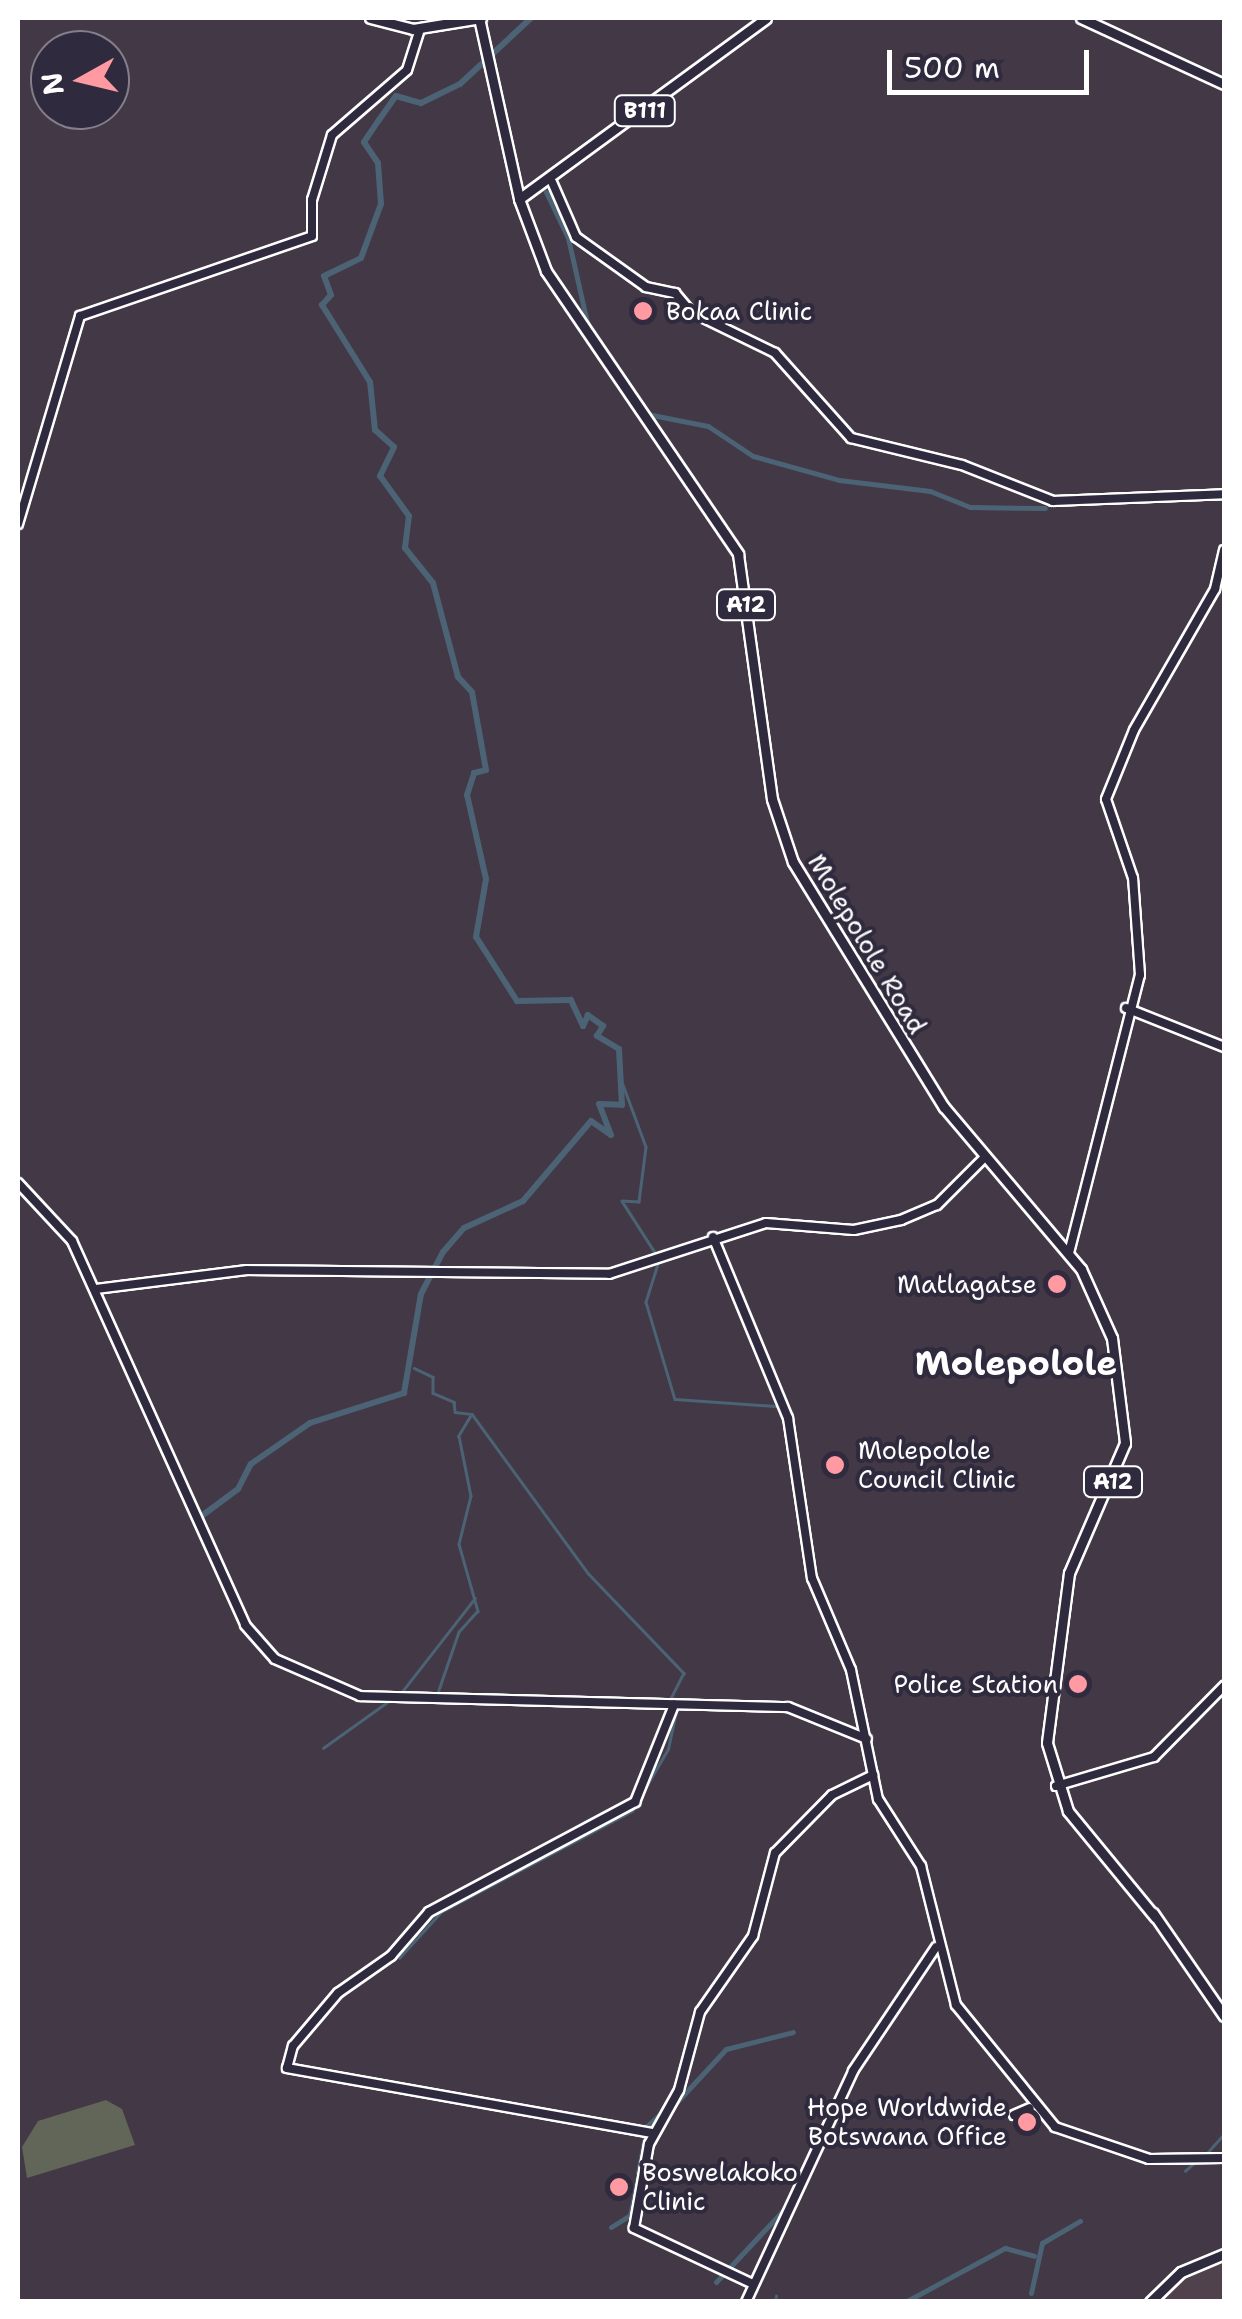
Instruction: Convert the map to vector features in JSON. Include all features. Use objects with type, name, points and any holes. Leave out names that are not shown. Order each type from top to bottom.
[{"type":"main road","points":[[370,18],[420,29],[475,18]]},
{"type":"main road","name":"Molepolole Road","points":[[475,18],[519,199],[566,307],[735,546],[788,850],[984,1158],[1069,1253],[1112,1338],[1127,1419],[1118,1469],[1066,1582],[1048,1722],[1056,1786],[1084,1831],[1155,1917],[1224,2016]]},
{"type":"main road","name":"B111","points":[[519,199],[552,182],[766,18]]},
{"type":"main road","points":[[1080,18],[1224,84]]},
{"type":"main road","points":[[516,185],[530,194]]},
{"type":"main road","points":[[1150,2302],[1181,2272],[1224,2254]]},
{"type":"street","points":[[18,524],[80,316],[312,236],[312,200],[332,135],[408,70],[420,29]]},
{"type":"street","points":[[552,182],[576,237],[646,286],[675,293],[689,310],[775,353],[847,436],[962,464],[1053,501],[1224,494]]},
{"type":"street","points":[[1069,1253],[1126,1008],[1140,974],[1135,890],[1106,799],[1134,730],[1215,588],[1224,550]]},
{"type":"street","points":[[1126,1008],[1224,1047]]},
{"type":"street","points":[[96,1289],[217,1271],[429,1272],[566,1278],[652,1261],[712,1238],[784,1220],[849,1230],[883,1225],[937,1205],[984,1158]]},
{"type":"street","points":[[18,1183],[66,1231],[96,1289],[242,1620],[269,1654],[360,1696],[788,1706],[867,1740]]},
{"type":"street","points":[[712,1238],[788,1418],[810,1572],[850,1665],[883,1811],[922,1866],[936,1947],[956,2005],[1030,2108],[1051,2128],[1107,2148],[1193,2162],[1224,2158]]},
{"type":"street","points":[[1056,1786],[1154,1757],[1224,1686]]},
{"type":"street","points":[[648,2132],[287,2068],[293,2046],[338,1993],[391,1956],[429,1912],[635,1802],[671,1704]]},
{"type":"street","points":[[753,2284],[634,2228],[648,2132],[679,2090],[700,2012],[753,1936],[774,1853],[832,1795],[873,1775]]},
{"type":"street","points":[[746,2302],[854,2071],[936,1947]]},
{"type":"street","points":[[980,2037],[1050,2124],[1107,2148]]},
{"type":"street","points":[[1014,2115],[1030,2108]]},
{"type":"shaded area","points":[[106,2100],[122,2109],[135,2145],[27,2178],[22,2147],[38,2121]]},
{"type":"shaded area","points":[[1224,2264],[1224,2301],[1157,2302],[1198,2268]]},
{"type":"waterway","points":[[203,1515],[238,1489],[251,1464],[310,1423],[404,1393],[421,1294],[443,1252],[464,1228],[523,1201],[591,1121],[611,1135],[599,1104],[622,1105],[619,1049],[597,1036],[603,1026],[588,1015],[583,1026],[571,1000],[517,1001],[476,937],[486,879],[467,795],[474,773],[486,770],[472,692],[458,677],[433,583],[405,548],[409,516],[380,476],[394,447],[375,430],[370,382],[322,305],[331,295],[324,276],[361,258],[381,204],[378,163],[364,142],[396,96],[421,103],[460,84],[531,18]]},
{"type":"waterway","points":[[546,192],[568,238],[588,327]]},
{"type":"waterway","points":[[647,414],[708,426],[753,456],[839,480],[930,491],[970,507],[1045,508]]},
{"type":"waterway","points":[[622,1082],[646,1147],[639,1202],[622,1201],[656,1254]]},
{"type":"waterway","points":[[659,1261],[646,1302],[675,1399],[788,1407]]},
{"type":"waterway","points":[[414,1368],[433,1377],[433,1393],[454,1402],[455,1412],[472,1414],[459,1436],[471,1496],[459,1544],[478,1611],[459,1632],[437,1696]]},
{"type":"waterway","points":[[472,1414],[588,1573],[684,1673],[669,1702]]},
{"type":"waterway","points":[[796,1444],[806,1510]]},
{"type":"waterway","points":[[401,1693],[475,1598]]},
{"type":"waterway","points":[[323,1748],[390,1700]]},
{"type":"waterway","points":[[863,1708],[866,1721]]},
{"type":"waterway","points":[[399,1958],[441,1912],[632,1811],[668,1749],[675,1715]]},
{"type":"waterway","points":[[675,2104],[726,2049],[793,2032]]},
{"type":"waterway","points":[[638,2173],[647,2126],[663,2111]]},
{"type":"waterway","points":[[1206,2154],[1224,2134]]},
{"type":"waterway","points":[[1185,2171],[1195,2162]]},
{"type":"waterway","points":[[611,2227],[630,2215],[638,2176]]},
{"type":"waterway","points":[[716,2282],[787,2206]]},
{"type":"waterway","points":[[1031,2293],[1042,2243],[1080,2221]]},
{"type":"waterway","points":[[905,2302],[1005,2248],[1034,2256]]},
{"type":"waterway","points":[[775,2302],[776,2296]]},
{"type":"place","name":"Bokaa Clinic","points":[[643,311]]},
{"type":"place","name":"Matlagatse","points":[[1057,1284]]},
{"type":"place","name":"Molepolole Council Clinic","points":[[835,1465]]},
{"type":"place","name":"Police Station","points":[[1078,1684]]},
{"type":"place","name":"Hope Worldwide Botswana Office","points":[[1027,2122]]},
{"type":"place","name":"Boswelakoko Clinic","points":[[619,2187]]},
{"type":"district","name":"Molepolole","points":[[1016,1363]]}]
